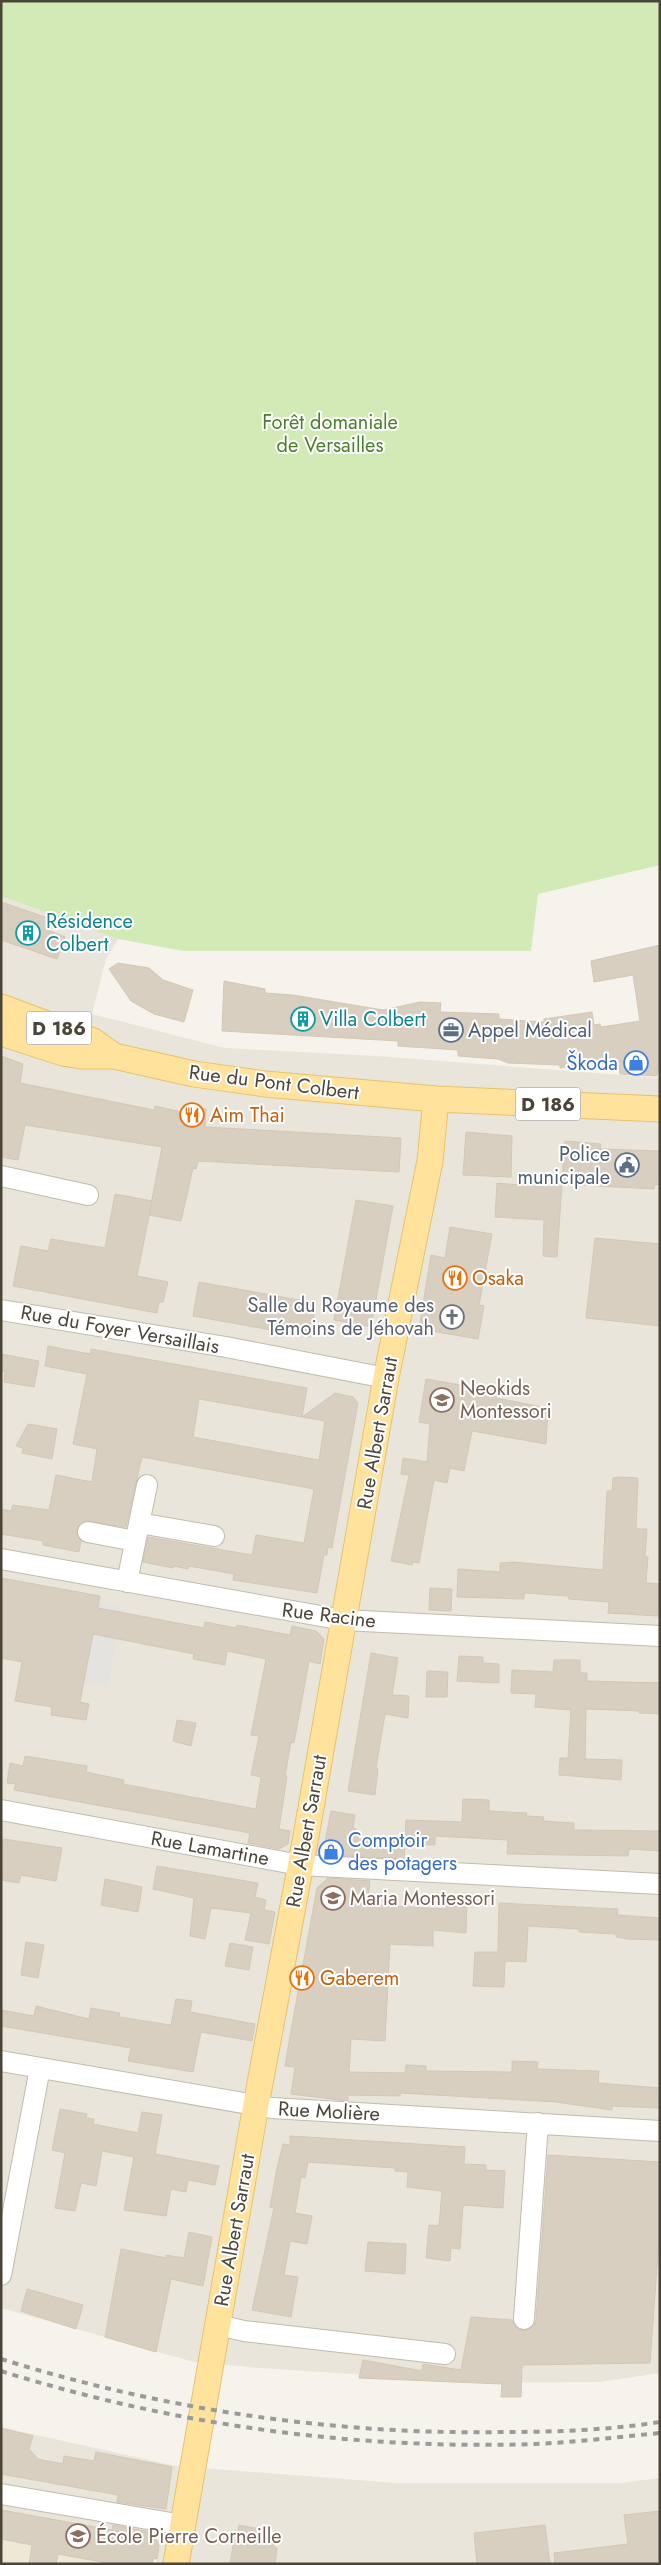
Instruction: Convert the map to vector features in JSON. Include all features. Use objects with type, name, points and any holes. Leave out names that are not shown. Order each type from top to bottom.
[{"type":"main road","name":"Rue du Pont Colbert","points":[[1,1007],[93,1041],[114,1056]]},
{"type":"main road","name":"Rue du Pont Colbert","points":[[1,1033],[63,1053],[81,1056],[114,1056],[194,1074],[265,1084],[436,1100]]},
{"type":"main road","name":"D 186","points":[[436,1100],[660,1109]]},
{"type":"main road","name":"Rue Albert Sarraut","points":[[176,2564],[386,1378],[430,1161],[436,1100]]},
{"type":"street","points":[[1,1176],[88,1195]]},
{"type":"street","name":"Rue du Foyer Versaillais","points":[[1,1310],[226,1347],[386,1378]]},
{"type":"street","points":[[128,1582],[147,1485]]},
{"type":"street","points":[[88,1532],[137,1532],[214,1536]]},
{"type":"street","name":"Rue Racine","points":[[1,1559],[343,1620],[660,1636]]},
{"type":"street","name":"Rue Lamartine","points":[[1,1810],[300,1865],[660,1884]]},
{"type":"street","name":"Rue Molière","points":[[1,2061],[256,2105],[660,2131]]},
{"type":"street","points":[[1,2275],[40,2068]]},
{"type":"street","points":[[524,2319],[538,2123]]},
{"type":"street","points":[[218,2325],[244,2331],[444,2354]]},
{"type":"street","points":[[1,2494],[183,2525]]},
{"type":"shaded area","points":[[1,896],[118,939],[106,959],[92,1014],[225,1048],[377,1056],[660,1078],[660,2373],[600,2382],[492,2383],[194,2362],[1,2308]]},
{"type":"shaded area","points":[[99,1602],[123,1605],[108,1687],[83,1683]]},
{"type":"shaded area","points":[[1,2427],[176,2466],[396,2483],[621,2483],[660,2478],[660,2564],[156,2564],[159,2544],[152,2533],[124,2533],[1,2510]]},
{"type":"shaded area","name":"École Pierre Corneille","points":[[1,2510],[124,2533],[125,2528],[152,2533],[159,2539],[154,2564],[1,2564]]},
{"type":"green space","name":"Forêt domaniale de Versailles","points":[[1,1],[660,1],[660,865],[538,894],[531,951],[184,951],[118,939],[1,896]]},
{"type":"building","name":"Résidence Colbert","points":[[1,902],[48,918],[45,929],[65,937],[57,959],[1,940]]},
{"type":"building","points":[[660,945],[660,1061],[657,1076],[620,1074],[618,1063],[606,1065],[605,1061],[560,1068],[560,1065],[508,1063],[498,1059],[458,1056],[458,1050],[398,1046],[398,1041],[222,1031],[224,981],[265,989],[265,993],[293,995],[383,1010],[420,1002],[441,1003],[440,1012],[499,1014],[499,1019],[544,1022],[544,1019],[592,1012],[594,1025],[600,1024],[601,1027],[640,1021],[633,975],[594,982],[591,961]]},
{"type":"building","points":[[118,963],[149,968],[163,980],[193,990],[184,1022],[154,1014],[131,1001],[109,969]]},
{"type":"building","points":[[1,1056],[23,1064],[20,1083],[154,1110],[155,1106],[182,1112],[184,1105],[206,1109],[205,1127],[401,1138],[399,1172],[198,1161],[196,1169],[193,1168],[181,1221],[149,1215],[162,1147],[25,1125],[18,1160],[1,1157]]},
{"type":"building","points":[[466,1132],[512,1136],[511,1177],[463,1175]]},
{"type":"building","points":[[565,1141],[601,1144],[600,1149],[660,1151],[660,1185],[655,1184],[654,1189],[562,1184],[557,1257],[543,1256],[544,1220],[495,1217],[497,1183],[546,1187],[546,1181],[562,1182]]},
{"type":"building","points":[[115,1194],[152,1201],[137,1276],[168,1282],[163,1302],[159,1302],[157,1313],[13,1286],[21,1246],[48,1251],[51,1239],[105,1248]]},
{"type":"building","points":[[356,1200],[393,1206],[371,1327],[334,1320]]},
{"type":"building","points":[[450,1227],[492,1234],[479,1305],[484,1306],[478,1339],[419,1329],[431,1255],[445,1258]]},
{"type":"building","points":[[595,1238],[660,1244],[660,1326],[586,1318]]},
{"type":"building","points":[[199,1282],[316,1303],[310,1337],[193,1316]]},
{"type":"building","points":[[48,1346],[90,1354],[91,1349],[307,1388],[302,1417],[335,1393],[353,1397],[358,1403],[332,1548],[328,1547],[327,1555],[324,1555],[317,1593],[233,1580],[234,1574],[189,1566],[188,1569],[174,1566],[173,1568],[143,1562],[148,1537],[252,1555],[256,1535],[304,1543],[314,1489],[142,1457],[126,1527],[84,1521],[76,1530],[81,1541],[79,1552],[43,1545],[43,1541],[1,1534],[1,1509],[11,1511],[13,1505],[49,1510],[56,1475],[92,1482],[97,1449],[73,1444],[87,1374],[45,1366]],"holes":[[[199,1399],[325,1421],[319,1460],[193,1437]]]},
{"type":"building","points":[[1,1354],[39,1361],[34,1387],[4,1382],[5,1372],[1,1371]]},
{"type":"building","points":[[426,1379],[466,1386],[465,1389],[497,1395],[496,1398],[548,1408],[546,1444],[472,1431],[464,1471],[450,1468],[447,1483],[434,1480],[419,1563],[413,1562],[412,1565],[391,1561],[409,1475],[401,1474],[403,1458],[427,1462],[430,1424],[419,1422]]},
{"type":"building","points":[[28,1424],[57,1429],[52,1459],[22,1453],[23,1448],[16,1446]]},
{"type":"building","points":[[613,1478],[638,1478],[636,1529],[647,1529],[645,1557],[648,1557],[646,1583],[659,1584],[658,1616],[608,1613],[609,1602],[569,1599],[568,1596],[524,1593],[524,1599],[457,1597],[458,1569],[500,1572],[500,1563],[513,1562],[603,1570],[607,1491],[612,1491]]},
{"type":"building","points":[[1,1578],[100,1596],[98,1608],[204,1628],[205,1622],[236,1628],[237,1625],[290,1635],[292,1626],[316,1631],[324,1639],[320,1664],[309,1661],[294,1743],[291,1742],[285,1776],[287,1776],[279,1829],[290,1831],[288,1844],[279,1849],[248,1843],[250,1833],[14,1790],[16,1784],[7,1783],[10,1763],[23,1766],[25,1756],[87,1766],[86,1772],[124,1780],[123,1784],[256,1809],[261,1777],[251,1775],[259,1736],[251,1735],[266,1659],[227,1651],[225,1665],[193,1659],[194,1654],[93,1634],[80,1702],[89,1704],[86,1720],[51,1715],[52,1707],[15,1701],[22,1662],[1,1658]]},
{"type":"building","points":[[430,1588],[452,1589],[451,1611],[429,1610]]},
{"type":"building","points":[[371,1653],[398,1658],[392,1695],[409,1696],[408,1718],[385,1714],[376,1768],[378,1769],[375,1795],[348,1791]]},
{"type":"building","points":[[459,1656],[483,1657],[483,1663],[499,1664],[499,1683],[457,1681]]},
{"type":"building","points":[[554,1660],[580,1660],[580,1673],[587,1673],[587,1681],[660,1683],[660,1714],[639,1713],[640,1711],[586,1709],[585,1759],[622,1760],[621,1780],[559,1775],[560,1758],[568,1758],[571,1710],[535,1707],[536,1694],[511,1693],[512,1670],[553,1672]]},
{"type":"building","points":[[427,1671],[448,1672],[447,1697],[426,1697]]},
{"type":"building","points":[[177,1720],[196,1723],[191,1746],[173,1741]]},
{"type":"building","points":[[463,1799],[489,1800],[489,1811],[527,1813],[526,1816],[544,1817],[543,1821],[574,1823],[574,1830],[660,1831],[660,1851],[629,1849],[628,1856],[507,1854],[508,1840],[435,1836],[435,1845],[405,1844],[404,1859],[331,1855],[324,1847],[331,1811],[355,1815],[353,1828],[356,1829],[355,1837],[405,1839],[406,1820],[462,1822]]},
{"type":"building","points":[[4,1839],[62,1848],[56,1881],[21,1875],[19,1883],[1,1880],[1,1841]]},
{"type":"building","points":[[157,1866],[258,1883],[255,1897],[266,1900],[264,1910],[275,1912],[269,1944],[245,1940],[251,1913],[211,1908],[205,1939],[190,1936],[194,1898],[153,1889]]},
{"type":"building","points":[[328,1878],[370,1881],[368,1898],[378,1899],[378,1905],[446,1909],[447,1900],[467,1901],[466,1933],[433,1930],[433,1946],[390,1944],[385,2041],[351,2039],[349,2072],[405,2073],[406,2065],[426,2066],[426,2071],[512,2072],[512,2061],[538,2062],[537,2069],[599,2071],[598,2083],[660,2088],[660,2108],[612,2106],[612,2110],[556,2102],[400,2093],[400,2096],[348,2095],[348,2101],[291,2094],[295,2067],[285,2066],[290,2036],[317,1888]]},
{"type":"building","points":[[105,1879],[142,1887],[138,1912],[101,1905]]},
{"type":"building","points":[[499,1903],[618,1909],[617,1915],[660,1918],[660,1940],[628,1939],[616,1937],[616,1934],[579,1932],[579,1929],[528,1926],[526,1962],[505,1961],[504,1987],[473,1986],[475,1952],[498,1952]]},
{"type":"building","points":[[26,1942],[44,1945],[38,1978],[21,1975]]},
{"type":"building","points":[[230,1943],[253,1947],[249,1970],[225,1966]]},
{"type":"building","points":[[176,1999],[192,2001],[190,2012],[255,2024],[252,2041],[201,2032],[193,2072],[128,2061],[131,2048],[1,2026],[1,2010],[34,2016],[36,2006],[89,2019],[91,2008],[120,2013],[119,2017],[171,2025]]},
{"type":"building","points":[[60,2109],[87,2114],[86,2118],[94,2119],[93,2124],[138,2133],[142,2112],[162,2115],[155,2154],[219,2166],[215,2185],[188,2180],[186,2192],[171,2189],[166,2216],[124,2210],[134,2157],[102,2151],[96,2186],[81,2183],[75,2211],[55,2208],[65,2153],[52,2150]]},
{"type":"building","points":[[290,2136],[465,2147],[464,2164],[486,2165],[486,2170],[505,2171],[503,2208],[463,2205],[460,2249],[451,2248],[450,2261],[426,2258],[429,2225],[439,2226],[442,2191],[407,2187],[408,2172],[395,2171],[395,2168],[308,2162],[305,2178],[301,2177],[295,2213],[312,2216],[307,2244],[290,2241],[284,2275],[298,2277],[291,2317],[252,2310],[274,2208],[270,2207],[277,2168],[283,2144],[290,2145]]},
{"type":"building","points":[[548,2155],[660,2162],[660,2225],[650,2363],[522,2365],[521,2397],[501,2397],[502,2384],[359,2378],[363,2360],[422,2371],[423,2364],[461,2370],[471,2317],[512,2320],[517,2329],[523,2331],[534,2326],[536,2320]]},
{"type":"building","points":[[189,2232],[212,2237],[203,2286],[171,2279],[156,2352],[105,2337],[121,2249],[166,2258],[166,2255],[184,2258]]},
{"type":"building","points":[[368,2242],[406,2244],[405,2274],[365,2271]]},
{"type":"building","points":[[27,2289],[83,2305],[76,2329],[21,2311]]},
{"type":"building","points":[[1,2428],[33,2436],[29,2449],[38,2459],[63,2464],[64,2456],[94,2461],[96,2452],[172,2467],[166,2509],[117,2502],[118,2495],[1,2474]]},
{"type":"building","name":"École Pierre Corneille","points":[[1,2510],[112,2530],[113,2525],[151,2532],[159,2544],[157,2559],[153,2558],[152,2564],[101,2564],[102,2562],[58,2554],[56,2564],[29,2564],[32,2545],[1,2539]]},
{"type":"building","points":[[660,2511],[660,2564],[555,2564],[554,2553],[628,2544],[624,2515]]},
{"type":"building","points":[[239,2525],[260,2529],[258,2538],[275,2541],[274,2547],[277,2548],[275,2564],[230,2564],[235,2533],[238,2533]]},
{"type":"building","points":[[545,2525],[550,2564],[477,2564],[474,2533]]},
{"type":"railway","points":[[1,2359],[63,2377],[187,2405],[250,2416],[314,2424],[441,2432],[544,2432],[621,2427],[660,2422]]},
{"type":"railway","points":[[1,2371],[66,2390],[132,2406],[265,2430],[332,2438],[467,2445],[535,2444],[660,2433]]},
{"type":"place","name":"Résidence Colbert","points":[[28,933]]},
{"type":"place","name":"Villa Colbert","points":[[303,1019]]},
{"type":"place","name":"Appel Médical","points":[[451,1030]]},
{"type":"place","name":"Škoda","points":[[636,1063]]},
{"type":"place","name":"Aim Thai","points":[[192,1115]]},
{"type":"place","name":"Police municipale","points":[[627,1165]]},
{"type":"place","name":"Osaka","points":[[455,1278]]},
{"type":"place","name":"Salle du Royaume des Témoins de Jéhovah","points":[[452,1317]]},
{"type":"place","name":"Neokids Montessori","points":[[442,1400]]},
{"type":"place","name":"Comptoir des potagers","points":[[331,1852]]},
{"type":"place","name":"Maria Montessori","points":[[333,1898]]},
{"type":"place","name":"Gaberem","points":[[302,1978]]},
{"type":"place","name":"École Pierre Corneille","points":[[78,2536]]}]
